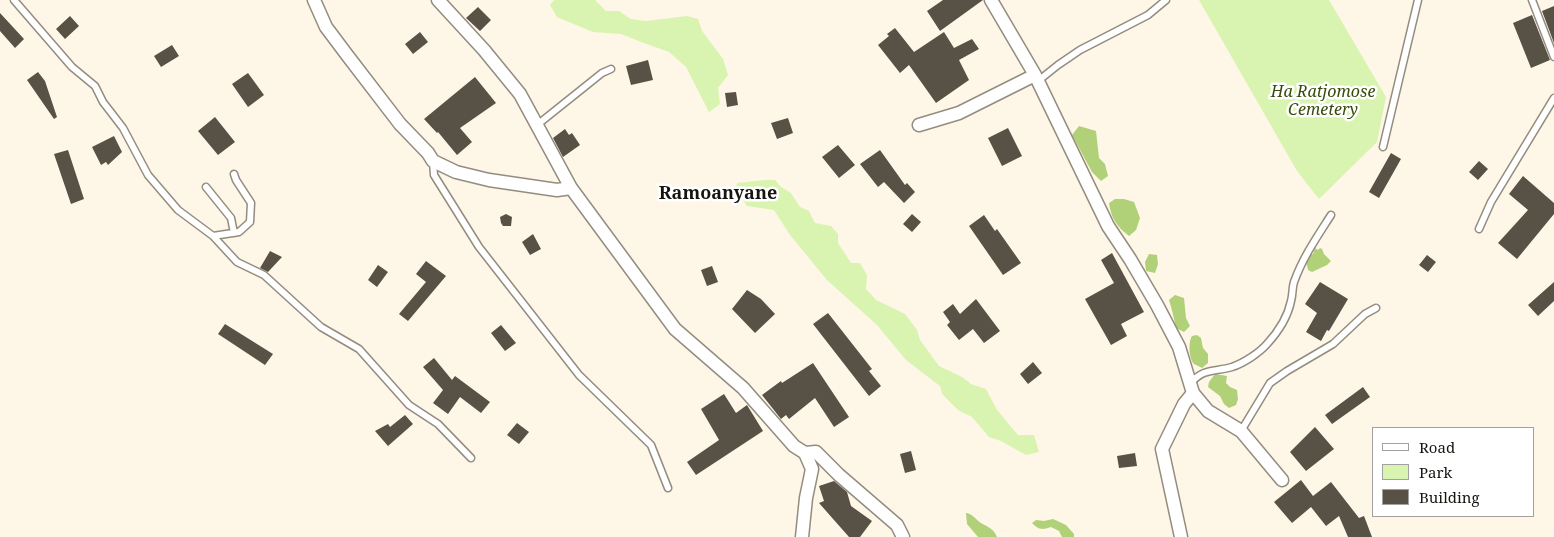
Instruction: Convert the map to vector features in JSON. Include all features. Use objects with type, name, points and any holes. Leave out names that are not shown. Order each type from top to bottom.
[{"type":"street","points":[[314,0],[326,27],[336,41],[400,124],[428,153],[433,161],[456,172],[489,180],[557,190],[571,188]]},
{"type":"street","points":[[438,0],[484,50],[520,94],[571,188],[675,328],[743,388],[794,446],[805,453],[812,469],[806,498],[802,537]]},
{"type":"street","points":[[991,0],[1037,78],[1108,226],[1157,305],[1179,347],[1191,389],[1208,411],[1241,431],[1282,480]]},
{"type":"street","points":[[919,126],[959,113],[1037,78]]},
{"type":"street","points":[[1181,537],[1162,449],[1191,389]]},
{"type":"street","points":[[805,453],[816,452],[897,525],[903,537]]},
{"type":"lane","points":[[14,0],[72,67],[95,86],[102,102],[123,128],[148,175],[178,210],[213,236],[237,262],[264,275],[321,327],[359,349],[409,405],[438,424],[470,458]]},
{"type":"lane","points":[[1037,78],[1080,50],[1148,15],[1166,0]]},
{"type":"lane","points":[[1383,147],[1418,0]]},
{"type":"lane","points":[[1532,0],[1554,58]]},
{"type":"lane","points":[[537,125],[602,73],[611,68]]},
{"type":"lane","points":[[1479,229],[1491,202],[1554,98]]},
{"type":"lane","points":[[433,161],[434,175],[479,247],[579,375],[651,445],[668,488]]},
{"type":"lane","points":[[213,236],[239,232],[250,222],[251,203],[234,174]]},
{"type":"lane","points":[[206,187],[231,218],[234,232]]},
{"type":"lane","points":[[1191,389],[1196,376],[1206,371],[1232,366],[1247,360],[1266,346],[1279,331],[1291,302],[1293,284],[1307,251],[1331,215]]},
{"type":"lane","points":[[1241,431],[1270,383],[1286,371],[1333,344],[1365,314],[1376,308]]},
{"type":"green space","points":[[554,0],[595,0],[606,11],[619,11],[631,19],[646,21],[687,16],[698,19],[702,31],[723,59],[728,75],[718,88],[720,104],[709,112],[686,67],[669,52],[621,34],[593,32],[557,17],[550,5]]},
{"type":"green space","name":"Ha Ratjomose Cemetery","points":[[1199,0],[1329,0],[1386,97],[1377,142],[1319,199],[1297,171]]},
{"type":"green space","points":[[1079,126],[1096,131],[1099,158],[1105,164],[1108,176],[1101,181],[1092,172],[1072,135]]},
{"type":"green space","points":[[775,180],[781,187],[791,193],[800,207],[809,211],[815,223],[831,226],[838,234],[838,243],[851,263],[860,263],[867,275],[866,289],[876,300],[905,314],[917,330],[920,340],[939,366],[962,377],[971,384],[986,389],[997,410],[1018,435],[1034,435],[1039,452],[1026,455],[1001,441],[989,437],[972,417],[958,410],[942,394],[940,386],[906,360],[877,325],[827,280],[790,235],[774,210],[747,206],[736,189],[737,183]]},
{"type":"green space","points":[[1115,199],[1134,202],[1140,218],[1136,230],[1129,236],[1118,226],[1111,213],[1109,203]]},
{"type":"green space","points":[[1315,248],[1318,250],[1322,249],[1331,261],[1312,272],[1308,270],[1307,265],[1302,261],[1304,257],[1313,254]]},
{"type":"green space","points":[[1149,254],[1157,255],[1158,264],[1155,273],[1146,271],[1145,262]]},
{"type":"green space","points":[[1175,295],[1184,298],[1186,318],[1190,326],[1184,332],[1176,328],[1169,300]]},
{"type":"green space","points":[[1197,335],[1201,338],[1203,348],[1208,354],[1208,363],[1202,368],[1192,362],[1190,355],[1192,336]]},
{"type":"green space","points":[[1215,374],[1227,376],[1226,383],[1237,390],[1238,399],[1236,405],[1229,408],[1224,404],[1220,396],[1208,387]]},
{"type":"green space","points":[[966,513],[991,528],[997,537],[978,537],[967,524]]},
{"type":"green space","points":[[1053,519],[1066,525],[1074,534],[1074,537],[1062,537],[1059,531],[1051,527],[1041,529],[1032,523],[1036,520]]},
{"type":"building","points":[[943,0],[983,0],[940,31],[927,11]]},
{"type":"building","points":[[1554,6],[1554,43],[1542,11]]},
{"type":"building","points":[[478,7],[491,20],[480,31],[466,18]]},
{"type":"building","points":[[0,13],[24,39],[15,48],[0,31]]},
{"type":"building","points":[[1532,15],[1550,60],[1531,68],[1513,23]]},
{"type":"building","points":[[70,16],[79,26],[65,39],[56,29]]},
{"type":"building","points":[[895,28],[914,52],[944,32],[954,48],[972,39],[979,49],[959,60],[969,80],[936,103],[909,65],[900,73],[878,45]]},
{"type":"building","points":[[420,32],[428,42],[413,54],[405,44]]},
{"type":"building","points":[[172,45],[179,56],[161,67],[154,56]]},
{"type":"building","points":[[648,60],[653,80],[631,85],[626,66]]},
{"type":"building","points":[[38,72],[45,81],[57,117],[54,119],[27,80]]},
{"type":"building","points":[[248,73],[264,95],[248,107],[232,84]]},
{"type":"building","points":[[475,77],[496,103],[460,128],[472,142],[457,155],[438,132],[424,119]]},
{"type":"building","points":[[736,92],[738,105],[727,107],[725,93]]},
{"type":"building","points":[[215,117],[235,142],[218,155],[198,131]]},
{"type":"building","points":[[788,118],[793,133],[777,139],[771,123]]},
{"type":"building","points":[[1008,128],[1022,156],[1002,166],[988,138]]},
{"type":"building","points":[[565,129],[569,135],[572,133],[580,145],[563,157],[553,138]]},
{"type":"building","points":[[114,136],[122,152],[108,165],[106,162],[101,165],[92,147]]},
{"type":"building","points":[[838,145],[855,165],[839,178],[822,157]]},
{"type":"building","points":[[68,150],[84,199],[71,204],[54,154]]},
{"type":"building","points":[[880,150],[905,185],[907,183],[915,192],[904,203],[884,182],[878,187],[860,164]]},
{"type":"building","points":[[1391,153],[1401,159],[1379,198],[1369,192]]},
{"type":"building","points":[[1479,161],[1488,169],[1478,180],[1469,172]]},
{"type":"building","points":[[1523,176],[1554,203],[1554,214],[1517,259],[1498,243],[1528,210],[1509,194]]},
{"type":"building","points":[[506,214],[512,217],[511,226],[503,226],[501,223],[500,217]]},
{"type":"building","points":[[912,214],[921,222],[912,232],[903,224]]},
{"type":"building","points":[[984,215],[995,231],[997,229],[1021,263],[1003,275],[969,226]]},
{"type":"building","points":[[533,234],[541,249],[530,255],[522,242]]},
{"type":"building","points":[[270,251],[282,257],[268,272],[260,268]]},
{"type":"building","points":[[1112,253],[1144,312],[1121,324],[1127,336],[1111,345],[1085,299],[1114,283],[1101,260]]},
{"type":"building","points":[[1427,255],[1436,262],[1428,272],[1419,265]]},
{"type":"building","points":[[426,261],[446,276],[408,321],[399,314],[426,282],[416,274]]},
{"type":"building","points":[[378,265],[388,272],[377,287],[368,280]]},
{"type":"building","points":[[712,266],[718,282],[707,286],[701,270]]},
{"type":"building","points":[[1320,282],[1348,299],[1321,341],[1306,332],[1317,313],[1305,304]]},
{"type":"building","points":[[1554,282],[1554,301],[1538,316],[1528,305]]},
{"type":"building","points":[[747,290],[761,299],[775,314],[755,333],[732,309]]},
{"type":"building","points":[[976,299],[1000,331],[984,343],[973,329],[959,340],[947,325],[950,322],[943,312],[953,304],[960,314]]},
{"type":"building","points":[[828,313],[872,369],[869,371],[881,386],[869,396],[813,324]]},
{"type":"building","points":[[225,324],[273,354],[265,365],[218,334]]},
{"type":"building","points":[[501,325],[516,343],[505,351],[491,333]]},
{"type":"building","points":[[434,358],[452,380],[455,376],[490,402],[481,413],[460,397],[448,414],[433,403],[443,390],[423,367]]},
{"type":"building","points":[[1033,362],[1042,373],[1028,384],[1020,374]]},
{"type":"building","points":[[813,363],[849,417],[834,427],[815,398],[789,419],[786,415],[781,419],[762,395],[781,381],[782,383]]},
{"type":"building","points":[[1363,387],[1370,397],[1332,424],[1325,415]]},
{"type":"building","points":[[724,394],[736,413],[747,405],[763,431],[696,475],[687,462],[719,440],[701,409]]},
{"type":"building","points":[[405,415],[413,424],[388,446],[375,431],[388,424],[390,427]]},
{"type":"building","points":[[517,423],[529,432],[519,444],[507,435]]},
{"type":"building","points":[[1315,427],[1334,449],[1306,471],[1290,452]]},
{"type":"building","points":[[911,451],[916,470],[905,473],[900,454]]},
{"type":"building","points":[[1135,453],[1137,466],[1119,468],[1117,456]]},
{"type":"building","points":[[1301,480],[1313,496],[1331,482],[1359,518],[1364,516],[1372,537],[1348,537],[1339,516],[1326,526],[1311,507],[1292,523],[1274,502]]},
{"type":"building","points":[[834,481],[847,492],[851,506],[872,521],[860,537],[849,537],[819,503],[824,501],[819,486]]},
{"type":"district","name":"Ramoanyane","points":[[718,194]]}]
